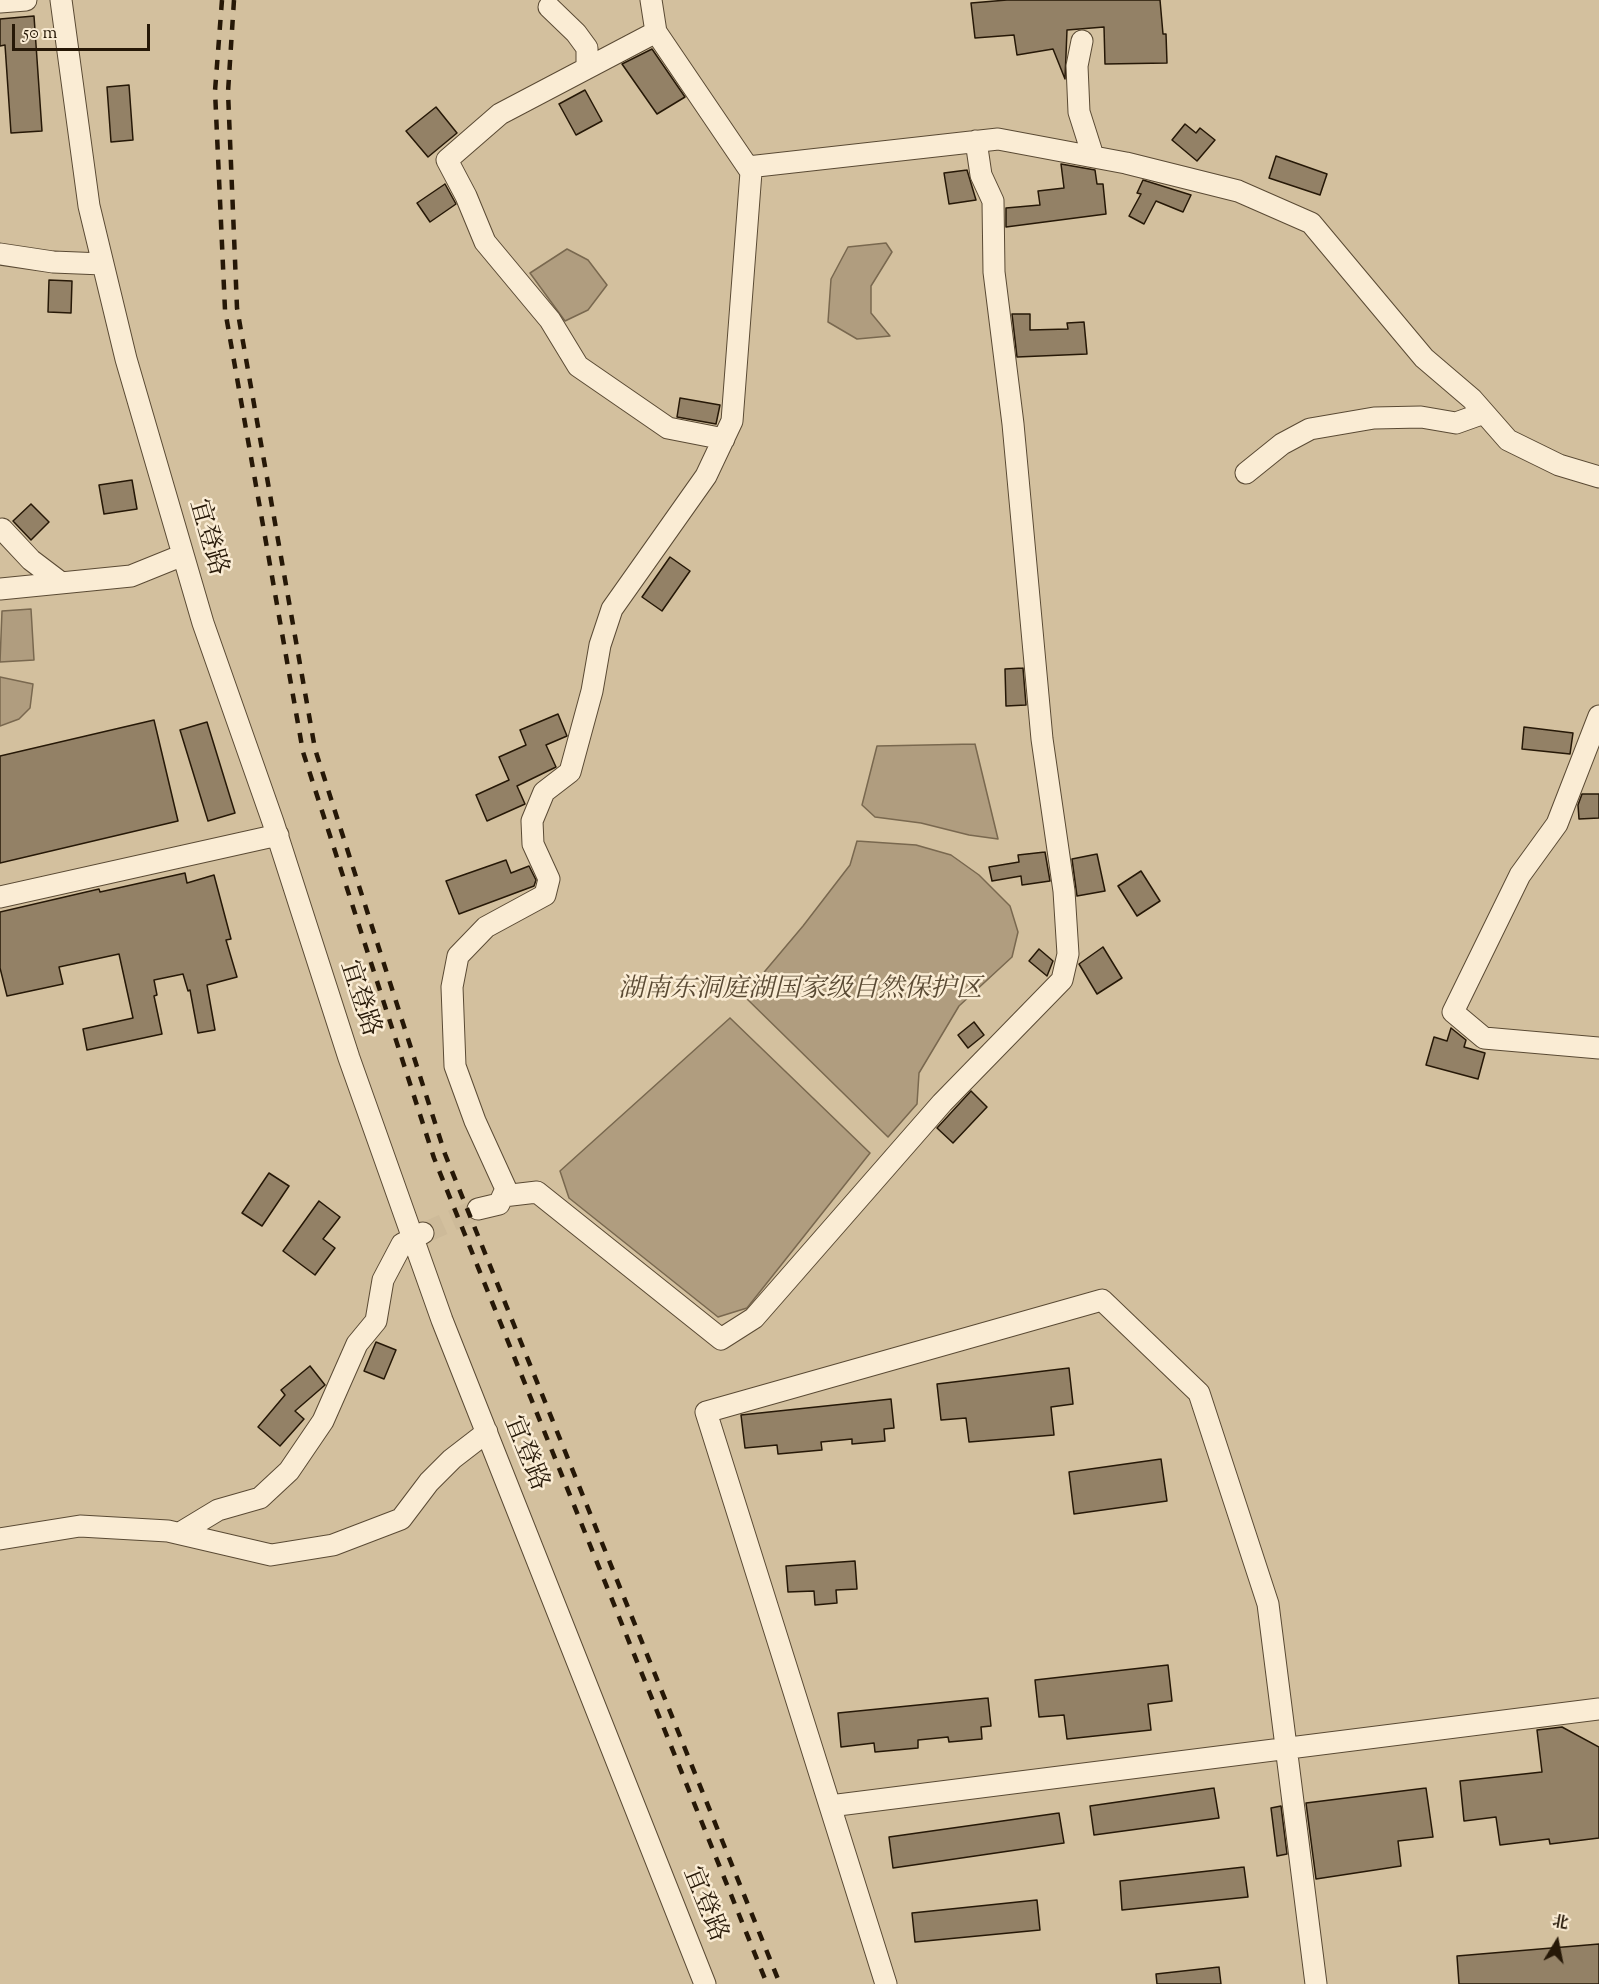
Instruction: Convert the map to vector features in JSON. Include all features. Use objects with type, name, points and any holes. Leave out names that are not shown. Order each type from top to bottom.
[{"type":"street","points":[[0,2],[26,0]]},
{"type":"street","name":"宜登路","points":[[61,0],[89,206],[126,359],[203,622],[278,835],[349,1058],[418,1236],[487,1432],[705,1984]]},
{"type":"street","points":[[478,1209],[499,1204],[506,1189],[455,1066],[452,987],[458,956],[486,927],[545,895],[549,879],[533,844],[532,821],[544,792],[570,772],[592,691],[600,645],[612,609],[706,476],[732,421],[752,172],[656,32],[651,0]]},
{"type":"street","points":[[549,7],[576,33],[587,48],[587,67]]},
{"type":"street","points":[[656,32],[500,114],[447,160],[466,196],[485,242],[550,320],[578,366],[668,428],[724,439]]},
{"type":"street","points":[[1082,41],[1077,66],[1079,112],[1093,156]]},
{"type":"street","points":[[748,167],[998,139],[1093,156],[1238,191],[1311,223],[1424,358],[1485,413],[1508,440],[1559,465],[1599,477]]},
{"type":"street","points":[[503,1196],[537,1192],[722,1339],[754,1318],[942,1103],[1062,980],[1068,954],[1064,891],[1042,739],[1013,424],[994,272],[993,201],[981,175],[976,141]]},
{"type":"street","points":[[0,254],[53,262],[103,264]]},
{"type":"street","points":[[1246,474],[1282,444],[1310,429],[1374,418],[1421,417],[1456,423],[1485,413]]},
{"type":"street","points":[[2,529],[31,560],[60,582]]},
{"type":"street","points":[[0,589],[131,576],[183,555]]},
{"type":"street","points":[[1599,716],[1557,824],[1520,875],[1453,1012],[1484,1038],[1599,1048]]},
{"type":"street","points":[[0,897],[278,835]]},
{"type":"street","points":[[180,1533],[218,1510],[260,1498],[289,1471],[323,1421],[357,1344],[376,1321],[383,1280],[402,1244],[418,1236]]},
{"type":"street","points":[[886,1984],[706,1412],[1102,1300],[1199,1393],[1268,1605],[1316,1984]]},
{"type":"street","points":[[0,1539],[80,1526],[180,1533],[271,1555],[333,1545],[401,1519],[452,1459],[487,1432]]},
{"type":"street","points":[[830,1806],[1599,1709]]},
{"type":"green space","name":"湖南东洞庭湖国家级自然保护区","points":[[0,0],[1599,0],[1599,1984],[0,1984]]},
{"type":"shaded area","points":[[886,243],[892,252],[871,286],[871,313],[890,336],[857,339],[828,322],[831,279],[848,247]]},
{"type":"shaded area","points":[[567,249],[588,260],[607,285],[588,310],[565,321],[530,273]]},
{"type":"shaded area","points":[[31,609],[34,660],[0,662],[2,611]]},
{"type":"shaded area","points":[[0,677],[33,684],[30,708],[19,719],[0,726]]},
{"type":"shaded area","points":[[975,744],[998,839],[969,835],[921,823],[875,817],[862,805],[877,746]]},
{"type":"shaded area","points":[[857,841],[916,845],[951,855],[979,875],[1010,906],[1018,932],[1012,957],[959,1006],[919,1073],[917,1104],[888,1137],[744,996],[803,926],[850,865]]},
{"type":"shaded area","points":[[730,1018],[870,1153],[747,1308],[718,1317],[569,1198],[560,1171]]},
{"type":"building","points":[[1007,0],[1160,0],[1163,34],[1166,34],[1167,63],[1105,64],[1104,27],[1067,30],[1065,79],[1053,49],[1017,55],[1014,35],[975,38],[971,3]]},
{"type":"building","points":[[34,16],[42,131],[11,133],[5,45],[0,46],[0,19]]},
{"type":"building","points":[[652,49],[685,97],[657,114],[622,64]]},
{"type":"building","points":[[129,85],[133,140],[111,142],[107,87]]},
{"type":"building","points":[[585,90],[602,121],[576,135],[559,104]]},
{"type":"building","points":[[436,107],[457,133],[428,157],[406,131]]},
{"type":"building","points":[[1185,124],[1196,133],[1200,128],[1215,140],[1197,161],[1172,140]]},
{"type":"building","points":[[1276,156],[1327,174],[1320,195],[1269,178]]},
{"type":"building","points":[[1061,164],[1095,170],[1097,184],[1103,184],[1106,214],[1006,227],[1006,208],[1040,205],[1038,191],[1064,188]]},
{"type":"building","points":[[967,170],[976,200],[949,204],[944,173]]},
{"type":"building","points":[[1143,180],[1191,195],[1183,212],[1156,201],[1144,224],[1129,216],[1141,194],[1137,193]]},
{"type":"building","points":[[445,184],[456,204],[430,222],[417,203]]},
{"type":"building","points":[[49,280],[72,281],[71,313],[48,312]]},
{"type":"building","points":[[1012,314],[1030,314],[1030,330],[1068,329],[1067,323],[1084,322],[1087,354],[1017,357]]},
{"type":"building","points":[[680,398],[720,405],[716,424],[677,417]]},
{"type":"building","points":[[132,480],[137,509],[104,514],[99,485]]},
{"type":"building","points":[[31,504],[49,522],[31,540],[13,521]]},
{"type":"building","points":[[670,557],[690,571],[662,611],[642,597]]},
{"type":"building","points":[[1023,668],[1026,705],[1006,706],[1005,669]]},
{"type":"building","points":[[558,714],[567,736],[546,745],[556,767],[517,786],[525,804],[487,821],[476,795],[509,780],[499,757],[526,745],[520,730]]},
{"type":"building","points":[[154,720],[178,821],[0,863],[0,756]]},
{"type":"building","points":[[207,722],[235,813],[208,821],[180,730]]},
{"type":"building","points":[[1524,727],[1573,733],[1570,754],[1522,749]]},
{"type":"building","points":[[1582,794],[1599,794],[1599,818],[1579,819],[1578,805]]},
{"type":"building","points":[[1045,852],[1050,881],[1022,885],[1021,876],[992,881],[989,867],[1019,862],[1018,855]]},
{"type":"building","points":[[1097,854],[1105,891],[1077,896],[1072,859]]},
{"type":"building","points":[[506,860],[511,873],[529,866],[536,880],[534,886],[459,914],[446,881]]},
{"type":"building","points":[[1141,871],[1160,901],[1137,916],[1118,886]]},
{"type":"building","points":[[185,873],[187,883],[214,875],[231,939],[226,940],[237,977],[207,985],[215,1030],[198,1033],[190,990],[188,991],[183,974],[154,980],[157,995],[154,996],[162,1034],[87,1050],[83,1029],[133,1018],[119,954],[59,967],[63,984],[7,996],[0,968],[0,912],[99,889],[100,892]]},
{"type":"building","points":[[1103,947],[1122,978],[1097,994],[1079,964]]},
{"type":"building","points":[[1039,949],[1053,961],[1047,976],[1029,961]]},
{"type":"building","points":[[974,1022],[984,1035],[968,1048],[958,1035]]},
{"type":"building","points":[[1451,1028],[1466,1040],[1464,1047],[1485,1053],[1478,1079],[1426,1065],[1434,1037],[1447,1041]]},
{"type":"building","points":[[971,1091],[987,1107],[953,1143],[937,1128]]},
{"type":"building","points":[[269,1173],[289,1186],[262,1226],[242,1213]]},
{"type":"building","points":[[319,1201],[340,1217],[323,1239],[335,1248],[315,1275],[283,1251]]},
{"type":"building","points":[[376,1342],[396,1350],[384,1379],[364,1371]]},
{"type":"building","points":[[310,1366],[325,1385],[295,1411],[304,1419],[280,1446],[258,1427],[285,1395],[281,1390]]},
{"type":"building","points":[[1069,1368],[1073,1404],[1051,1407],[1054,1435],[969,1442],[966,1418],[941,1420],[937,1384]]},
{"type":"building","points":[[891,1399],[894,1428],[884,1429],[885,1441],[852,1444],[852,1439],[821,1442],[822,1450],[778,1454],[777,1445],[745,1448],[741,1415]]},
{"type":"building","points":[[1161,1459],[1167,1501],[1074,1514],[1069,1472]]},
{"type":"building","points":[[855,1561],[857,1589],[836,1590],[837,1603],[815,1605],[814,1591],[788,1592],[786,1566]]},
{"type":"building","points":[[1168,1665],[1172,1701],[1148,1704],[1151,1730],[1067,1739],[1064,1715],[1039,1717],[1035,1680]]},
{"type":"building","points":[[988,1698],[991,1726],[981,1727],[982,1739],[949,1742],[948,1737],[918,1740],[918,1748],[875,1752],[874,1743],[841,1747],[838,1713]]},
{"type":"building","points":[[1562,1727],[1599,1747],[1599,1838],[1550,1844],[1549,1839],[1500,1845],[1496,1817],[1464,1821],[1460,1781],[1542,1772],[1537,1730]]},
{"type":"building","points":[[1214,1788],[1219,1818],[1094,1835],[1090,1806]]},
{"type":"building","points":[[1426,1788],[1433,1837],[1398,1841],[1401,1866],[1316,1879],[1306,1803]]},
{"type":"building","points":[[1281,1806],[1287,1854],[1277,1856],[1271,1808]]},
{"type":"building","points":[[1059,1813],[1064,1843],[893,1868],[889,1837]]},
{"type":"building","points":[[1244,1867],[1248,1897],[1122,1910],[1120,1881]]},
{"type":"building","points":[[1037,1900],[1040,1930],[915,1942],[912,1913]]},
{"type":"building","points":[[1599,1944],[1599,1984],[1459,1984],[1457,1956]]},
{"type":"building","points":[[1219,1967],[1221,1984],[1157,1984],[1156,1974]]},
{"type":"tunnel","points":[[424,1233],[478,1209]]},
{"type":"railway","points":[[222,0],[215,91],[225,310],[303,752],[434,1158],[767,1984]]},
{"type":"railway","points":[[234,0],[228,92],[237,308],[315,749],[445,1154],[780,1984]]}]
